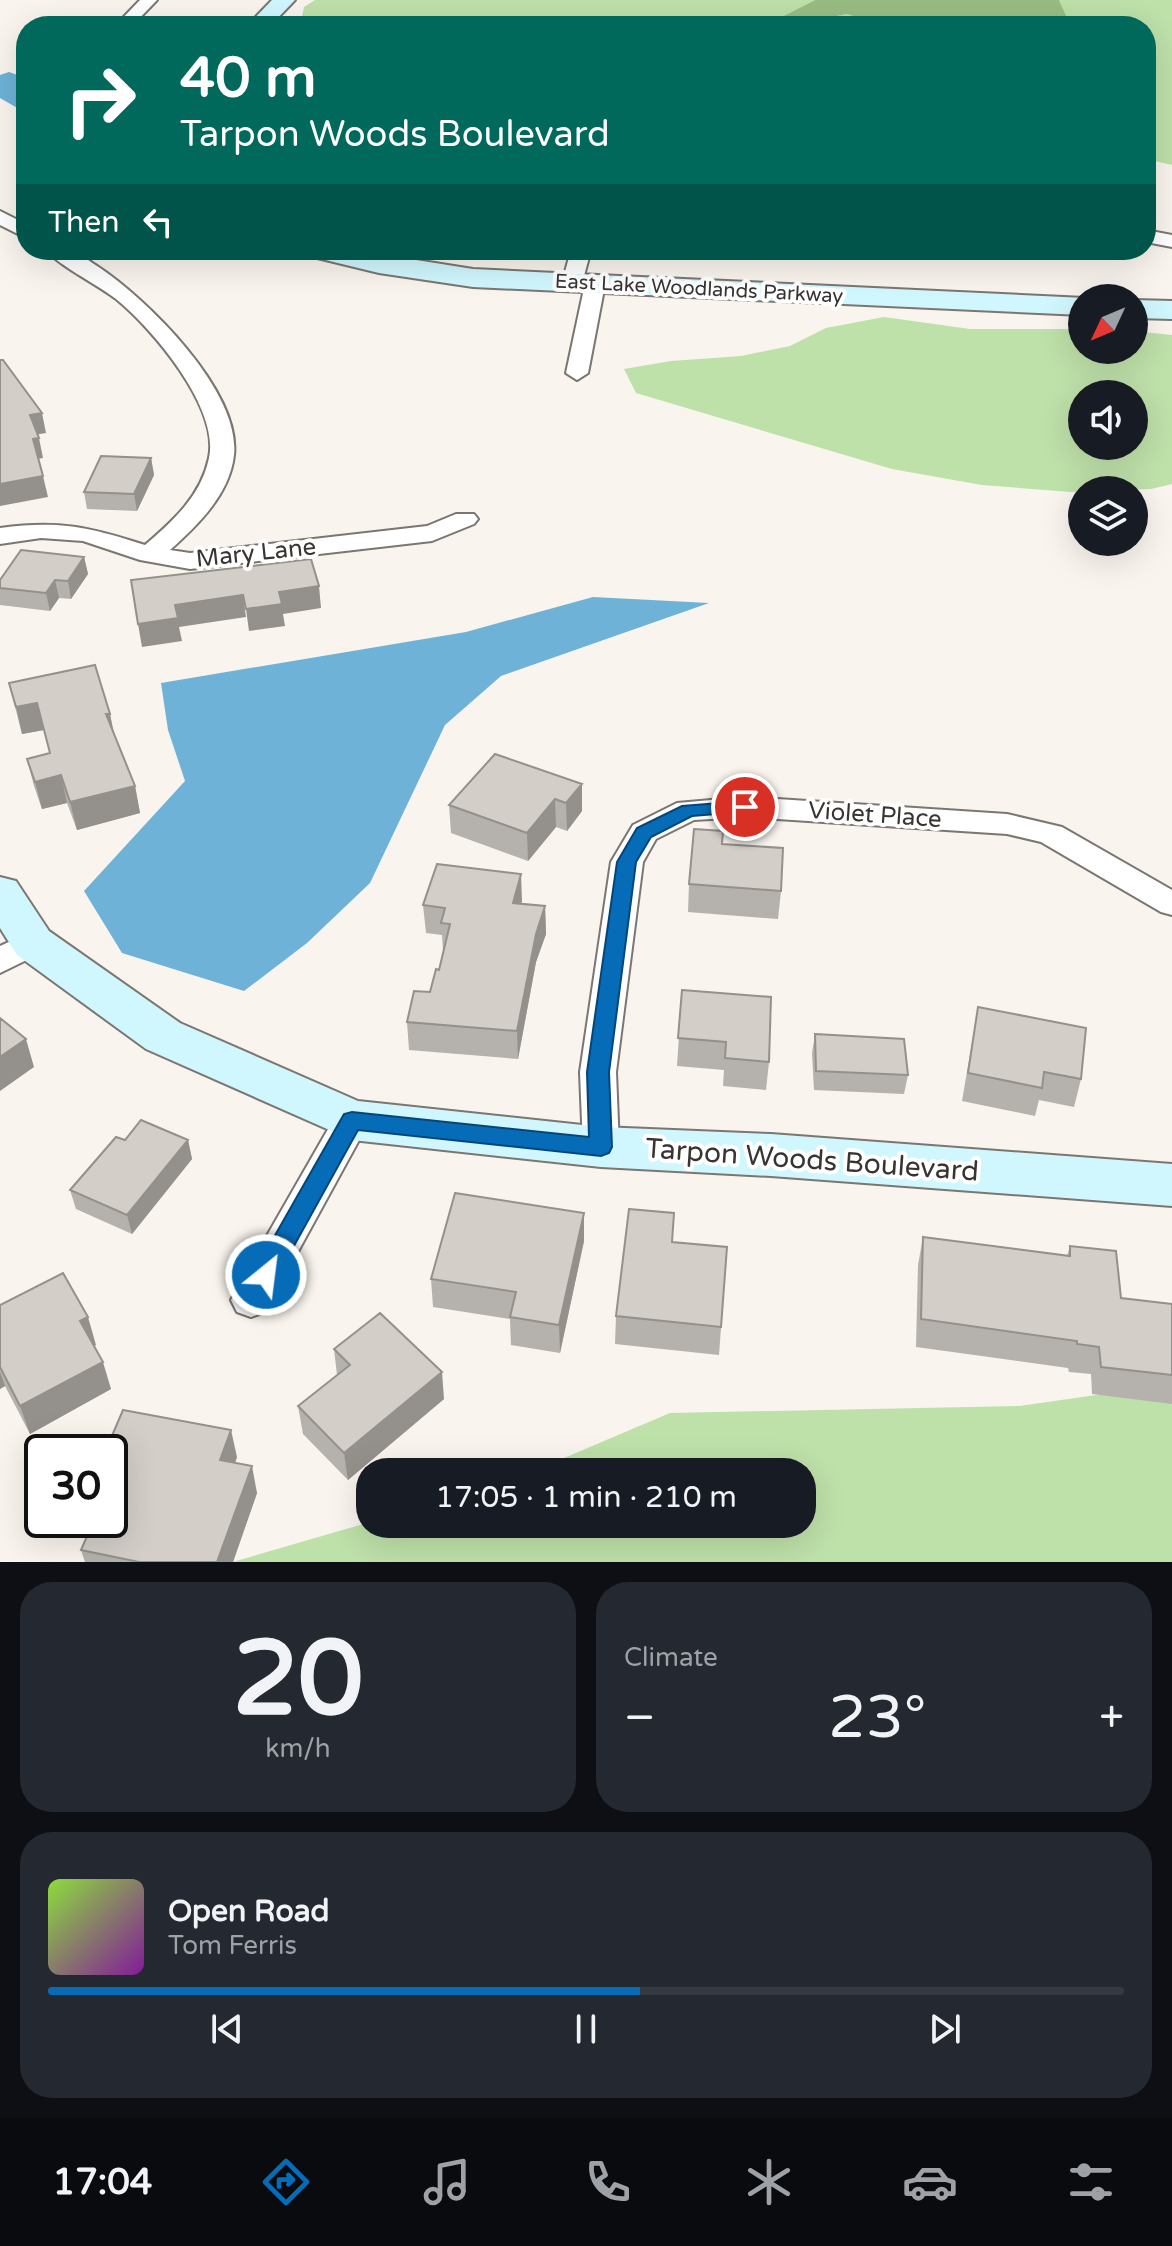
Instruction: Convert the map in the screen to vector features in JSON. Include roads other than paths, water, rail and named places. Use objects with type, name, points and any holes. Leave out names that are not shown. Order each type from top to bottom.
[{"type":"street","points":[[133,16],[149,0]]},
{"type":"street","points":[[268,16],[284,0]]},
{"type":"street","points":[[73,260],[99,275],[151,316],[190,366],[217,421],[222,457],[204,502],[185,524],[149,555]]},
{"type":"street","name":"East Lake Woodlands Parkway","points":[[365,260],[421,272],[584,283],[1068,305]]},
{"type":"street","points":[[577,373],[584,283],[582,260]]},
{"type":"street","points":[[1148,309],[1172,310]]},
{"type":"street","name":"Mary Lane","points":[[0,536],[41,530],[86,534],[149,555],[190,561],[432,533],[465,519]]},
{"type":"street","name":"Violet Place","points":[[601,1147],[598,1072],[627,862],[644,832],[688,810],[745,807],[1007,824],[1051,834],[1172,904]]},
{"type":"street","name":"Tarpon Woods Boulevard","points":[[0,892],[17,952],[163,1036],[352,1120],[601,1147],[771,1155],[1172,1185]]},
{"type":"street","points":[[251,1300],[352,1120]]},
{"type":"water","points":[[9,72],[16,74],[16,107],[0,98],[0,75]]},
{"type":"water","points":[[593,597],[709,603],[501,676],[445,725],[370,883],[307,943],[244,991],[122,953],[84,891],[185,781],[168,730],[161,683],[466,632]]}]
